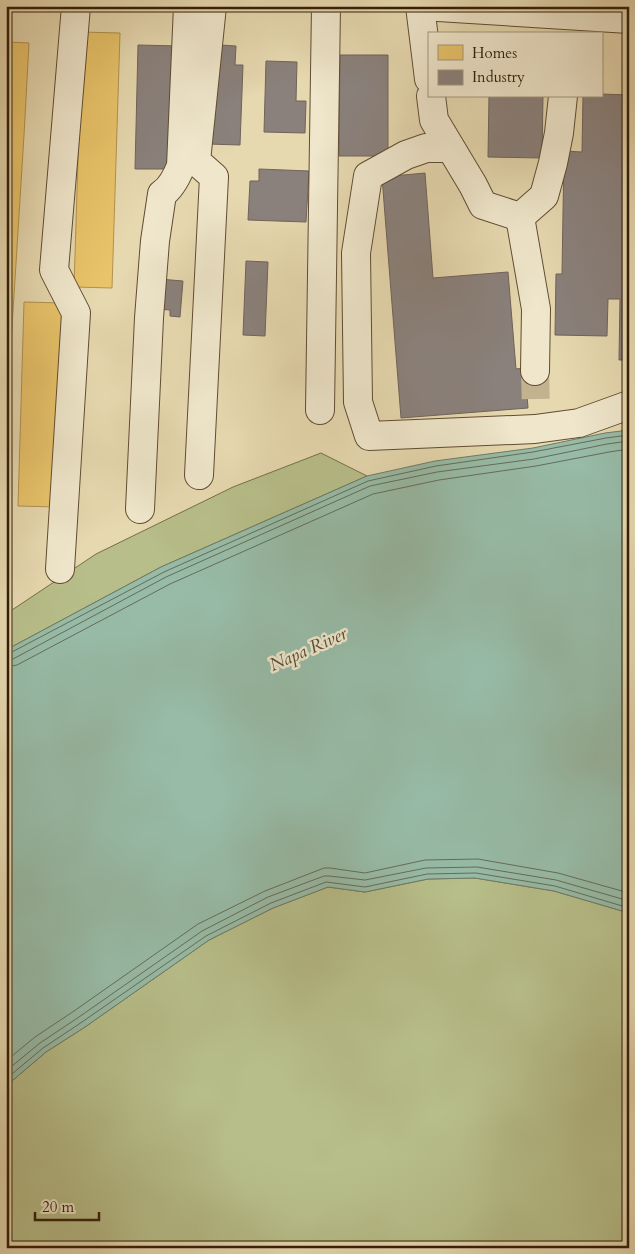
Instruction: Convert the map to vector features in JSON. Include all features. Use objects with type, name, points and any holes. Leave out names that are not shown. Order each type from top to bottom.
[{"type":"street","points":[[60,570],[76,313],[54,270],[76,6]]},
{"type":"street","points":[[140,509],[149,318],[155,241],[162,194],[172,183],[181,166],[188,6]]},
{"type":"street","points":[[199,475],[214,177],[196,161],[212,6]]},
{"type":"street","points":[[320,410],[326,6]]},
{"type":"street","points":[[428,71],[421,6],[567,25],[629,20]]},
{"type":"street","points":[[431,98],[434,120],[483,205],[520,217]]},
{"type":"street","points":[[520,217],[544,196],[558,140],[563,98]]},
{"type":"street","points":[[450,148],[426,148],[406,155],[368,176],[356,252],[358,402],[369,436],[536,420],[579,423],[629,405]]},
{"type":"street","points":[[520,217],[536,309],[535,371]]},
{"type":"shaded area","points":[[6,416],[9,416],[6,503]]},
{"type":"shaded area","points":[[321,453],[367,476],[161,567],[6,650],[6,614],[96,554],[233,487]]},
{"type":"shaded area","points":[[475,878],[554,891],[629,913],[629,1248],[6,1248],[6,1086],[46,1052],[209,940],[273,908],[328,887],[365,892],[428,879]]},
{"type":"water","name":"Napa River","points":[[629,430],[629,913],[554,891],[475,878],[428,879],[365,892],[328,887],[273,908],[209,940],[46,1052],[6,1086],[6,650],[161,567],[367,476],[435,461],[533,448]]},
{"type":"building: Homes","points":[[82,32],[120,33],[112,288],[74,287]]},
{"type":"building: Homes","points":[[6,42],[29,43],[7,408],[6,408]]},
{"type":"building: Homes","points":[[24,302],[63,303],[57,507],[18,506]]},
{"type":"building: Industry","points":[[138,45],[178,46],[175,169],[135,169]]},
{"type":"building: Industry","points":[[221,45],[236,46],[235,65],[243,65],[240,145],[208,144],[211,64],[220,64]]},
{"type":"building: Industry","points":[[340,55],[388,55],[388,156],[339,156]]},
{"type":"building: Industry","points":[[266,61],[297,62],[296,101],[306,101],[305,133],[264,132]]},
{"type":"building: Industry","points":[[602,94],[629,95],[629,360],[619,360],[620,299],[608,299],[607,336],[555,335],[556,274],[562,274],[564,151],[582,152],[583,98],[602,98]]},
{"type":"building: Industry","points":[[489,98],[543,98],[542,158],[488,157]]},
{"type":"building: Industry","points":[[259,169],[309,171],[306,222],[248,220],[250,181],[259,181]]},
{"type":"building: Industry","points":[[425,173],[433,278],[508,272],[516,369],[525,368],[528,408],[401,418],[382,177]]},
{"type":"building: Industry","points":[[246,261],[268,262],[265,336],[243,335]]},
{"type":"building: Industry","points":[[159,279],[183,281],[180,317],[170,316],[170,310],[157,309]]},
{"type":"tunnel","points":[[535,371],[536,410]]}]
